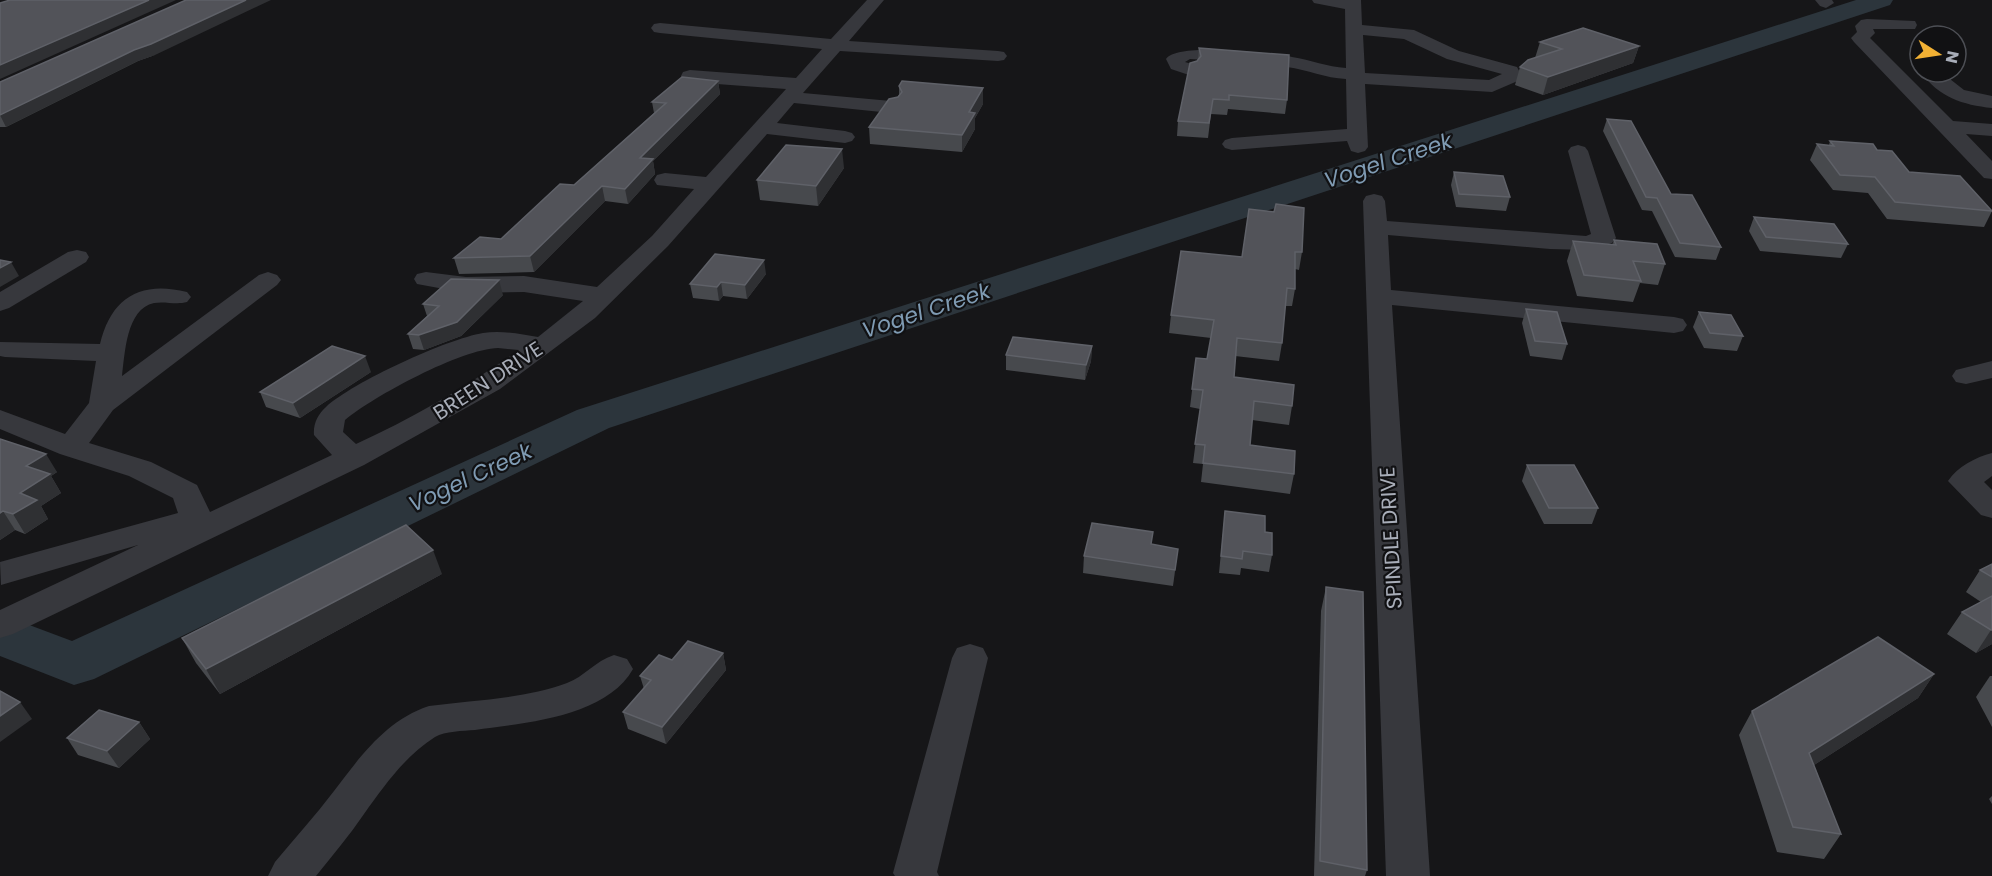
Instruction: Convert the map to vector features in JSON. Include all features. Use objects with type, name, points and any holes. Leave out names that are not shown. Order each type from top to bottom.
[{"type":"street","name":"BREEN DRIVE","points":[[0,625],[196,525],[353,458],[460,400],[543,346],[603,297],[660,242],[876,0]]},
{"type":"street","points":[[1232,144],[1358,141],[1353,3],[1320,0]]},
{"type":"street","points":[[660,28],[934,69]]},
{"type":"street","points":[[1186,59],[1279,60],[1325,72],[1356,76],[1492,86],[1513,76],[1510,71],[1500,66],[1453,55],[1408,34],[1354,29]]},
{"type":"street","points":[[1908,33],[1860,38],[1992,173]]},
{"type":"street","points":[[829,52],[998,56]]},
{"type":"street","points":[[1888,67],[1908,68]]},
{"type":"street","points":[[690,76],[891,107]]},
{"type":"street","points":[[1943,84],[1954,95],[1969,100],[1992,102]]},
{"type":"street","points":[[1947,127],[1992,130]]},
{"type":"street","points":[[762,128],[845,137]]},
{"type":"street","name":"SPINDLE DRIVE","points":[[1408,876],[1374,214],[1550,242],[1588,243],[1604,238],[1578,151]]},
{"type":"street","points":[[665,180],[711,184]]},
{"type":"street","points":[[0,303],[77,257]]},
{"type":"street","points":[[426,279],[466,285],[524,284],[603,297]]},
{"type":"street","points":[[71,447],[103,404],[268,280]]},
{"type":"street","points":[[103,404],[111,352],[118,325],[136,302],[150,296],[178,297]]},
{"type":"street","points":[[1378,296],[1674,325]]},
{"type":"street","points":[[353,458],[329,435],[330,422],[336,413],[377,387],[466,345],[495,340],[543,346]]},
{"type":"street","points":[[5,349],[111,352]]},
{"type":"street","points":[[0,419],[71,447],[140,470],[186,492],[196,525],[1,573]]},
{"type":"street","points":[[1992,462],[1964,481],[1992,508]]},
{"type":"street","points":[[917,876],[915,873],[970,658]]},
{"type":"street","points":[[290,876],[349,803],[369,773],[408,735],[429,721],[534,706],[581,694],[614,669]]},
{"type":"building","points":[[10,0],[149,0],[0,65],[0,3]]},
{"type":"building","points":[[186,0],[246,0],[134,50],[0,115],[0,82]]},
{"type":"building","points":[[1583,28],[1639,46],[1548,77],[1520,67],[1528,60],[1562,49],[1540,42]]},
{"type":"building","points":[[1199,48],[1289,55],[1287,100],[1229,95],[1229,100],[1213,99],[1209,123],[1178,121],[1190,63],[1197,61],[1201,56]]},
{"type":"building","points":[[682,77],[718,81],[640,158],[653,159],[625,189],[602,186],[530,256],[454,258],[480,237],[501,239],[560,184],[574,185],[666,103],[652,102]]},
{"type":"building","points":[[902,81],[983,88],[969,112],[975,113],[962,135],[869,127],[889,99],[898,97],[902,92],[899,86]]},
{"type":"building","points":[[1607,119],[1631,121],[1671,194],[1692,195],[1721,247],[1680,243],[1657,198],[1646,197]]},
{"type":"building","points":[[1830,141],[1873,144],[1877,150],[1892,151],[1909,172],[1960,176],[1992,211],[1895,202],[1875,177],[1840,175],[1817,144],[1834,146]]},
{"type":"building","points":[[786,145],[842,149],[816,186],[757,180]]},
{"type":"building","points":[[1454,172],[1503,176],[1510,197],[1459,194]]},
{"type":"building","points":[[1276,204],[1304,208],[1302,252],[1295,252],[1295,289],[1287,288],[1282,343],[1237,338],[1234,377],[1294,385],[1292,406],[1254,401],[1250,445],[1295,451],[1294,474],[1203,463],[1205,445],[1195,444],[1203,390],[1192,389],[1196,358],[1207,359],[1214,320],[1171,315],[1181,251],[1242,257],[1249,209],[1274,212]]},
{"type":"building","points":[[1754,217],[1834,224],[1848,244],[1766,237]]},
{"type":"building","points":[[1614,240],[1657,244],[1665,264],[1633,261],[1641,281],[1584,275],[1573,241],[1616,245]]},
{"type":"building","points":[[715,254],[764,260],[745,285],[721,282],[717,287],[690,284]]},
{"type":"building","points":[[0,260],[11,262],[0,268]]},
{"type":"building","points":[[451,279],[499,280],[457,322],[419,335],[408,334],[439,306],[423,304]]},
{"type":"building","points":[[1526,309],[1557,312],[1567,344],[1535,341]]},
{"type":"building","points":[[1699,312],[1731,315],[1743,336],[1710,333]]},
{"type":"building","points":[[1013,337],[1092,346],[1086,365],[1006,355]]},
{"type":"building","points":[[332,346],[365,356],[293,403],[260,392]]},
{"type":"building","points":[[0,439],[46,454],[26,466],[50,474],[20,493],[37,500],[13,514],[3,511],[0,513]]},
{"type":"building","points":[[1527,465],[1574,465],[1598,508],[1549,508]]},
{"type":"building","points":[[1225,511],[1265,516],[1265,532],[1272,533],[1272,555],[1243,551],[1242,559],[1221,556]]},
{"type":"building","points":[[1092,523],[1153,532],[1151,544],[1178,549],[1175,570],[1084,556]]},
{"type":"building","points":[[406,525],[433,550],[206,669],[182,638]]},
{"type":"building","points":[[1992,564],[1992,577],[1980,570]]},
{"type":"building","points":[[1326,587],[1363,592],[1367,870],[1320,861]]},
{"type":"building","points":[[1992,596],[1992,630],[1991,630],[1962,612]]},
{"type":"building","points":[[1878,637],[1934,674],[1809,753],[1841,834],[1793,827],[1752,711]]},
{"type":"building","points":[[688,641],[723,653],[662,727],[623,712],[651,680],[640,676],[659,655],[672,660]]},
{"type":"building","points":[[0,691],[20,702],[0,716]]},
{"type":"building","points":[[99,710],[139,722],[107,751],[67,738]]},
{"type":"waterway","name":"Vogel Creek","points":[[0,634],[74,664],[593,419],[1881,0]]}]
